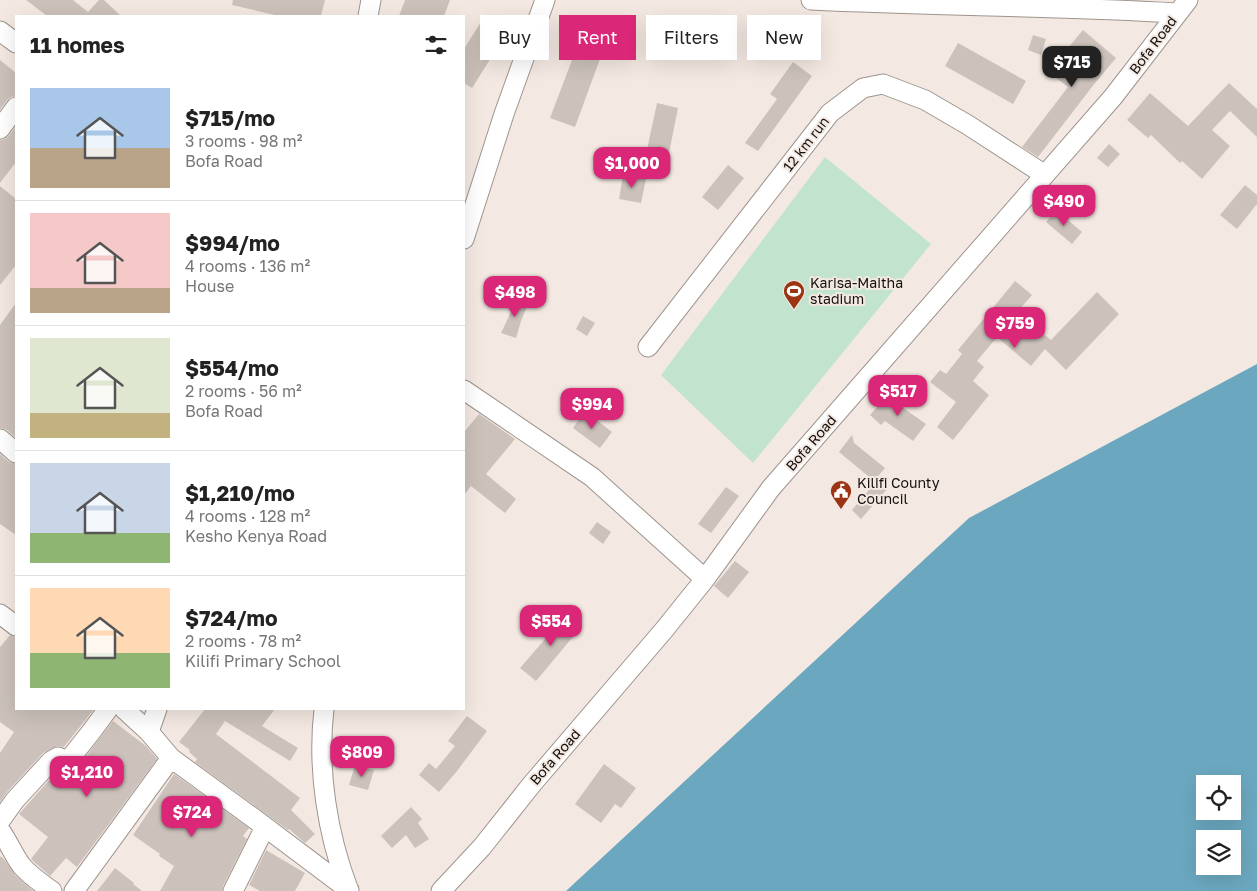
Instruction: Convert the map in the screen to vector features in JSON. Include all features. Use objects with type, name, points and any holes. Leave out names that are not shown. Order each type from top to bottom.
[{"type":"street","points":[[368,15],[372,0]]},
{"type":"street","points":[[465,236],[504,114],[545,0]]},
{"type":"street","points":[[811,0],[886,4],[1096,8],[1182,6]]},
{"type":"street","name":"Bofa Road","points":[[441,891],[482,847],[532,784],[664,630],[705,579],[771,488],[1113,98],[1182,6]]},
{"type":"street","points":[[0,31],[15,42]]},
{"type":"street","name":"12 km run","points":[[648,348],[830,113],[863,88],[883,84],[925,100],[968,125],[1045,175]]},
{"type":"street","points":[[0,129],[15,109]]},
{"type":"street","points":[[465,391],[592,476],[705,579]]},
{"type":"street","points":[[0,439],[15,452]]},
{"type":"street","points":[[0,614],[15,625]]},
{"type":"street","points":[[0,821],[15,800],[51,760],[58,757],[68,761],[107,710]]},
{"type":"street","points":[[125,710],[149,732],[171,758],[347,886],[357,891]]},
{"type":"street","points":[[149,732],[157,710]]},
{"type":"street","points":[[324,710],[322,730],[323,778],[335,850],[347,886]]},
{"type":"street","points":[[74,891],[171,758]]},
{"type":"street","points":[[232,891],[265,827]]},
{"type":"street","points":[[0,830],[21,866],[52,891]]},
{"type":"green space","name":"Karisa-Maitha stadium","points":[[825,157],[931,244],[753,463],[661,375]]},
{"type":"water","points":[[1257,364],[1257,891],[566,891],[969,518]]},
{"type":"building","points":[[26,0],[73,0],[88,12],[99,0],[104,0],[120,15],[46,15]]},
{"type":"building","points":[[233,0],[325,0],[321,15],[275,15],[232,5]]},
{"type":"building","points":[[405,0],[450,0],[444,15],[399,15]]},
{"type":"building","points":[[480,23],[480,60],[490,60],[472,88],[465,84],[465,47]]},
{"type":"building","points":[[1083,30],[1116,58],[1038,157],[1022,147],[1068,87],[1056,78],[1073,54],[1067,49]]},
{"type":"building","points":[[1033,35],[1046,39],[1041,55],[1028,50]]},
{"type":"building","points":[[958,43],[1026,81],[1013,104],[945,66]]},
{"type":"building","points":[[0,60],[15,72],[15,96],[7,100],[0,110]]},
{"type":"building","points":[[572,60],[600,60],[575,127],[550,118]]},
{"type":"building","points":[[793,62],[812,76],[758,151],[745,143],[777,99],[770,94]]},
{"type":"building","points":[[1229,83],[1257,109],[1257,137],[1230,111],[1212,130],[1230,146],[1202,179],[1182,161],[1180,163],[1151,135],[1148,138],[1127,120],[1150,93],[1188,126]]},
{"type":"building","points":[[657,103],[678,108],[667,163],[645,159]]},
{"type":"building","points":[[15,127],[15,163],[0,183],[0,140],[9,136]]},
{"type":"building","points":[[1109,144],[1120,154],[1108,167],[1097,158]]},
{"type":"building","points":[[728,165],[744,178],[718,210],[702,197]]},
{"type":"building","points":[[623,175],[646,179],[641,203],[619,199]]},
{"type":"building","points":[[1245,185],[1257,195],[1257,204],[1237,229],[1220,215]]},
{"type":"building","points":[[0,186],[15,198],[15,266],[0,285]]},
{"type":"building","points":[[1056,210],[1082,232],[1072,244],[1046,222]]},
{"type":"building","points":[[1015,281],[1032,295],[1017,312],[1051,340],[1097,292],[1119,314],[1066,370],[1045,349],[1031,366],[997,337],[977,361],[984,367],[973,381],[989,395],[953,440],[937,427],[956,402],[930,382],[940,370],[946,374],[962,354],[958,350]]},
{"type":"building","points":[[518,297],[529,302],[516,338],[501,333]]},
{"type":"building","points":[[15,304],[15,437],[7,430],[0,428],[0,325]]},
{"type":"building","points":[[583,316],[595,323],[587,336],[576,329]]},
{"type":"building","points":[[889,394],[903,400],[899,405],[926,424],[913,441],[885,421],[881,425],[870,415]]},
{"type":"building","points":[[585,411],[612,432],[600,448],[573,428]]},
{"type":"building","points":[[479,414],[515,439],[486,474],[516,499],[505,513],[471,486],[465,494],[465,431]]},
{"type":"building","points":[[852,435],[854,443],[885,468],[874,481],[839,452]]},
{"type":"building","points":[[0,454],[9,462],[15,464],[15,534],[0,524]]},
{"type":"building","points":[[878,479],[888,488],[861,519],[852,510]]},
{"type":"building","points":[[726,487],[739,496],[711,533],[698,524]]},
{"type":"building","points":[[597,522],[611,532],[603,544],[589,533]]},
{"type":"building","points":[[735,561],[749,572],[728,598],[714,586]]},
{"type":"building","points":[[565,613],[582,626],[536,681],[520,668]]},
{"type":"building","points":[[10,635],[15,637],[15,710],[93,710],[64,747],[57,746],[43,753],[0,802],[0,753],[14,732],[0,722],[0,647]]},
{"type":"building","points":[[204,710],[274,710],[262,726],[298,748],[290,761],[225,721],[216,734],[300,798],[291,810],[315,834],[305,843],[289,829],[195,762],[197,759],[189,752],[190,750],[179,742]]},
{"type":"building","points":[[467,716],[487,731],[439,792],[419,775],[429,763],[436,769],[455,746],[448,741]]},
{"type":"building","points":[[113,721],[146,746],[157,759],[77,867],[66,858],[50,876],[31,859],[48,837],[19,814],[58,770],[70,772],[77,768]]},
{"type":"building","points":[[604,764],[636,788],[621,808],[615,804],[601,823],[575,804]]},
{"type":"building","points":[[355,765],[374,770],[368,790],[349,785]]},
{"type":"building","points":[[174,774],[249,828],[243,836],[247,839],[222,891],[160,891],[174,866],[133,835]]},
{"type":"building","points":[[411,807],[422,819],[418,823],[429,839],[415,848],[406,835],[392,848],[381,836]]},
{"type":"building","points":[[266,850],[305,873],[295,891],[260,891],[249,885]]},
{"type":"building","points":[[0,856],[16,876],[33,891],[0,891]]},
{"type":"building","points":[[115,868],[134,883],[142,891],[97,891]]},
{"type":"place","name":"Karisa-Maitha stadium","points":[[794,310]]},
{"type":"place","name":"Kilifi County Council","points":[[841,510]]}]
